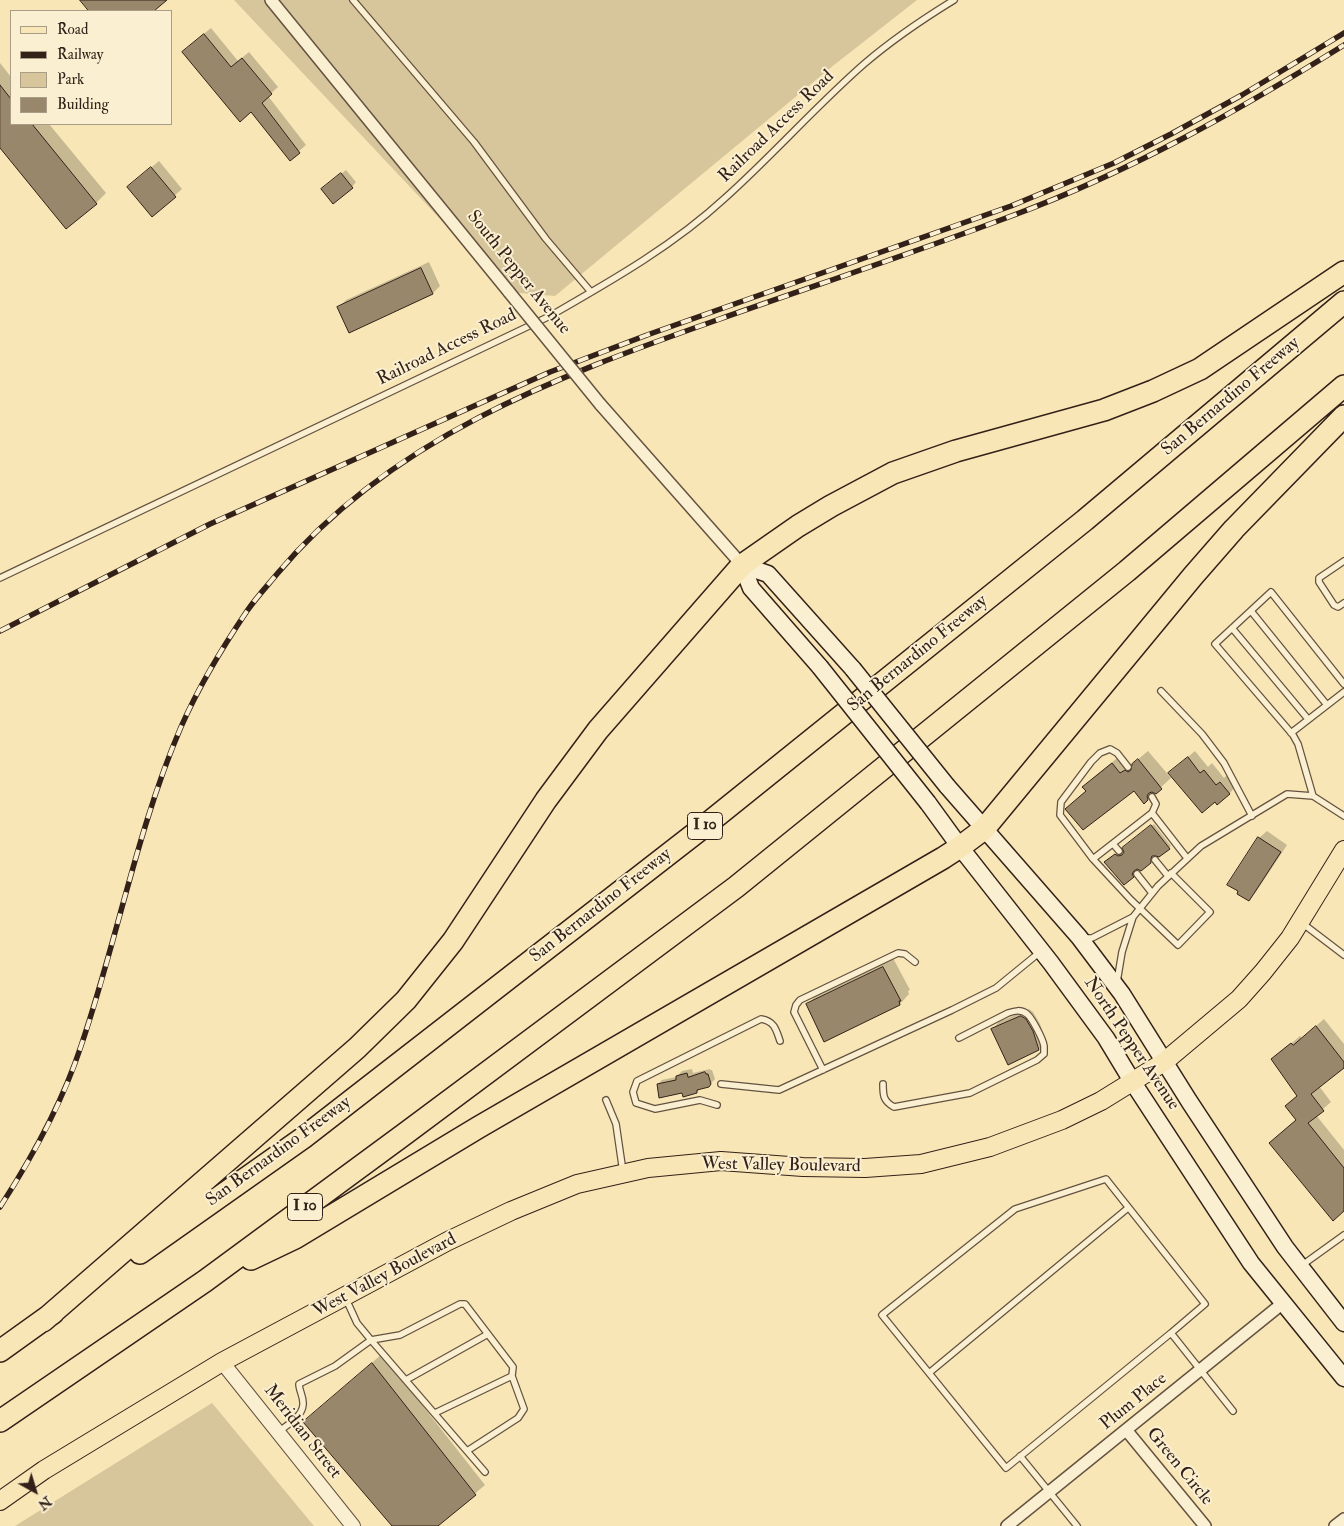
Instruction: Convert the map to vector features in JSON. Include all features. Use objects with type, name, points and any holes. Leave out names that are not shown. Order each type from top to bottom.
[{"type":"highway","points":[[43,1321],[357,1048],[406,1000],[452,941],[576,758],[598,730],[742,565],[777,539],[893,473],[956,452],[1104,410],[1153,391],[1200,368],[1344,272]]},
{"type":"highway","name":"San Bernardino Freeway","points":[[0,1351],[303,1138],[697,832],[1085,520],[1344,302]]},
{"type":"highway","name":"I 10","points":[[0,1421],[205,1281],[406,1134],[736,887],[1127,571],[1344,386]]},
{"type":"highway","points":[[205,1281],[295,1238],[487,1122],[960,847],[984,829],[1193,576],[1240,522],[1344,416]]},
{"type":"main road","name":"South Pepper Avenue","points":[[742,565],[768,574],[840,653],[896,722]]},
{"type":"main road","name":"South Pepper Avenue","points":[[742,565],[751,588],[820,667],[877,737]]},
{"type":"main road","name":"North Pepper Avenue","points":[[896,722],[947,786],[1079,937],[1117,987],[1164,1062],[1300,1267],[1344,1323]]},
{"type":"main road","name":"North Pepper Avenue","points":[[877,737],[1042,951],[1106,1038],[1132,1082],[1251,1263],[1341,1371]]},
{"type":"main road","name":"West Valley Boulevard","points":[[0,1501],[69,1455],[222,1362],[448,1241],[511,1211],[576,1184],[648,1168],[721,1161],[803,1167],[865,1168],[921,1164],[990,1147],[1062,1120],[1101,1101],[1164,1062],[1238,998],[1285,945],[1344,850]]},
{"type":"street","name":"South Pepper Avenue","points":[[271,0],[600,404],[742,565]]},
{"type":"street","name":"Plum Place","points":[[1007,1526],[1127,1431],[1283,1303]]},
{"type":"street","name":"Meridian Street","points":[[222,1362],[352,1526]]},
{"type":"street","name":"Green Circle","points":[[1127,1431],[1205,1526]]},
{"type":"street","points":[[1335,1526],[1344,1519]]},
{"type":"lane","points":[[353,0],[474,142],[546,239],[591,292]]},
{"type":"lane","name":"Railroad Access Road","points":[[0,578],[550,316],[641,262],[725,199],[865,64],[920,21],[954,0]]},
{"type":"lane","points":[[1344,561],[1319,578],[1319,582],[1334,605],[1338,607],[1344,603]]},
{"type":"lane","points":[[1313,796],[1298,744],[1291,733],[1215,644],[1271,592],[1344,684]]},
{"type":"lane","points":[[1251,611],[1327,705]]},
{"type":"lane","points":[[1232,628],[1308,719]]},
{"type":"lane","points":[[1161,691],[1202,734],[1224,763],[1252,816]]},
{"type":"lane","points":[[1291,733],[1344,692]]},
{"type":"lane","points":[[1128,767],[1117,754],[1110,749],[1106,749],[1091,762],[1061,802],[1060,815],[1093,859],[1131,900],[1178,945],[1210,912],[1155,860]]},
{"type":"lane","points":[[1117,987],[1122,952],[1133,917],[1169,875],[1201,846],[1287,794],[1313,796],[1344,816]]},
{"type":"lane","points":[[1093,859],[1152,813],[1156,804],[1152,797]]},
{"type":"lane","points":[[1152,813],[1187,858]]},
{"type":"lane","points":[[1131,829],[1137,836]]},
{"type":"lane","points":[[1113,844],[1119,851]]},
{"type":"lane","points":[[1137,874],[1152,893]]},
{"type":"lane","points":[[1079,937],[1092,938],[1133,917]]},
{"type":"lane","points":[[1300,921],[1343,951]]},
{"type":"lane","points":[[721,1084],[779,1090],[996,988],[1042,951]]},
{"type":"lane","points":[[823,1070],[794,1012],[800,1000],[898,953],[905,954],[915,962]]},
{"type":"lane","points":[[883,1084],[883,1095],[887,1103],[894,1106],[970,1093],[1037,1060],[1044,1054],[1042,1038],[1027,1014],[1022,1011],[1015,1010],[959,1038]]},
{"type":"lane","points":[[717,1105],[700,1100],[654,1109],[636,1104],[633,1092],[636,1081],[761,1019],[769,1020],[776,1027],[780,1041]]},
{"type":"lane","points":[[606,1100],[616,1124],[623,1174]]},
{"type":"lane","points":[[1106,1179],[1128,1208],[1205,1304],[1006,1468],[882,1315],[1015,1209],[1106,1179]]},
{"type":"lane","points":[[929,1373],[1128,1208]]},
{"type":"lane","points":[[1300,1267],[1344,1235]]},
{"type":"lane","points":[[346,1297],[357,1322],[371,1340],[485,1472]]},
{"type":"lane","points":[[278,1432],[297,1417],[301,1411],[303,1405],[299,1384],[304,1380],[331,1369],[371,1340],[400,1335],[460,1304],[466,1304],[513,1367],[512,1376],[524,1409],[518,1418],[467,1451]]},
{"type":"lane","points":[[1171,1333],[1233,1411]]},
{"type":"lane","points":[[406,1380],[488,1334]]},
{"type":"lane","points":[[435,1413],[512,1376]]},
{"type":"lane","points":[[1020,1456],[1077,1526]]},
{"type":"green space","points":[[234,0],[917,0],[834,65],[555,296],[509,292]]},
{"type":"green space","points":[[212,1403],[314,1526],[15,1526]]},
{"type":"building","points":[[80,0],[167,0],[155,10],[88,10]]},
{"type":"building","points":[[204,34],[231,67],[242,58],[272,94],[262,103],[300,153],[290,161],[251,112],[240,122],[182,52]]},
{"type":"building","points":[[0,85],[10,98],[10,125],[33,125],[97,204],[66,229],[0,148]]},
{"type":"building","points":[[151,167],[176,197],[152,217],[127,187]]},
{"type":"building","points":[[341,173],[353,188],[333,204],[321,189]]},
{"type":"building","points":[[421,268],[433,294],[349,333],[337,307]]},
{"type":"building","points":[[1188,757],[1200,773],[1204,770],[1216,785],[1220,782],[1230,794],[1217,805],[1215,802],[1202,813],[1168,773]]},
{"type":"building","points":[[1138,759],[1162,789],[1156,794],[1149,793],[1147,796],[1148,800],[1144,804],[1134,791],[1083,830],[1065,809],[1086,791],[1082,787],[1112,763],[1120,773],[1125,770],[1128,772],[1131,770],[1132,764]]},
{"type":"building","points":[[1151,825],[1170,849],[1159,857],[1152,856],[1151,863],[1141,871],[1137,869],[1134,871],[1132,874],[1134,877],[1124,885],[1104,862],[1115,854],[1118,856],[1122,855],[1124,852],[1122,848]]},
{"type":"building","points":[[1258,837],[1281,852],[1249,901],[1237,894],[1238,891],[1227,885]]},
{"type":"building","points":[[883,967],[901,1001],[899,1001],[900,1005],[824,1042],[806,1004]]},
{"type":"building","points":[[1021,1016],[1026,1019],[1033,1031],[1039,1050],[1008,1065],[991,1029]]},
{"type":"building","points":[[1316,1026],[1344,1062],[1344,1068],[1311,1094],[1324,1111],[1308,1123],[1344,1168],[1344,1211],[1333,1221],[1269,1143],[1296,1120],[1285,1106],[1297,1096],[1271,1059],[1291,1043],[1293,1045]]},
{"type":"building","points":[[705,1072],[708,1074],[711,1084],[709,1087],[697,1090],[697,1093],[683,1097],[682,1093],[659,1098],[657,1084],[676,1080],[676,1076],[687,1073],[688,1077]]},
{"type":"building","points":[[372,1363],[476,1495],[438,1526],[392,1526],[303,1422]]},
{"type":"railway","points":[[0,631],[210,524],[550,372],[647,335],[1011,206],[1114,163],[1242,95],[1344,33]]},
{"type":"railway","points":[[0,1207],[46,1129],[65,1088],[94,1006],[152,805],[181,727],[195,697],[250,606],[322,526],[371,485],[424,449],[479,417],[537,390],[656,342],[940,242],[1057,198],[1183,138],[1264,93],[1344,45]]}]
